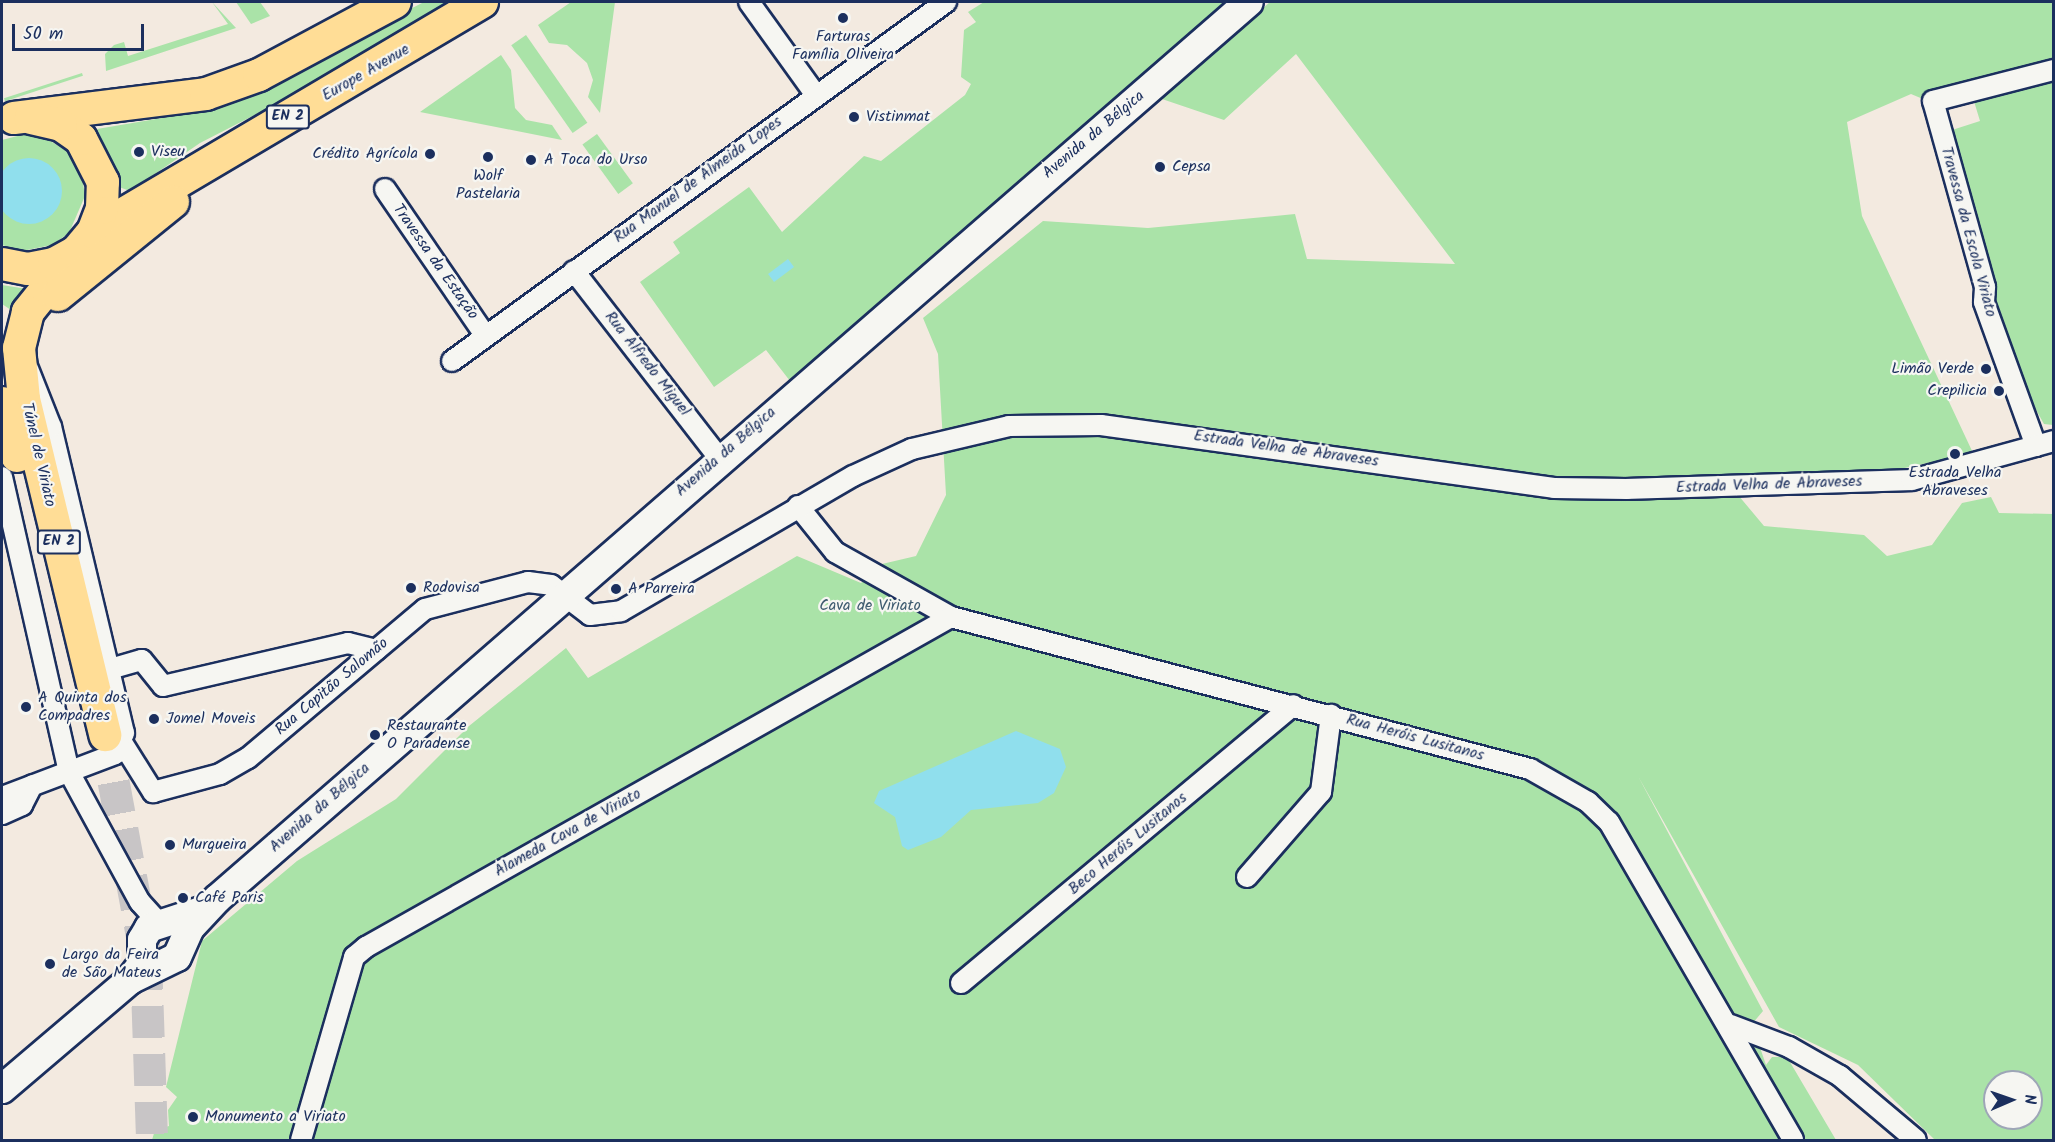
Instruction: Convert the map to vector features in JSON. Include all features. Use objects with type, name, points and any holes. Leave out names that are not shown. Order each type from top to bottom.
[{"type":"main road","points":[[8,121],[206,94],[259,75],[395,2]]},
{"type":"main road","name":"Europe Avenue","points":[[84,242],[229,149],[381,66],[482,2]]},
{"type":"main road","name":"Avenida da Bélgica","points":[[2,1089],[130,980],[158,939],[207,908],[719,458],[1249,2]]},
{"type":"main road","points":[[2,264],[28,269],[54,264],[84,242],[102,208],[103,182],[95,159],[61,125],[8,121]]},
{"type":"main road","points":[[19,348],[51,301],[229,149]]},
{"type":"main road","name":"Túnel de Viriato","points":[[84,242],[28,312],[19,348],[24,399],[104,744]]},
{"type":"main road","name":"Túnel de Viriato","points":[[2,403],[104,744]]},
{"type":"street","points":[[749,2],[815,94]]},
{"type":"street","name":"Rua Manuel de Almeida Lopes","points":[[452,361],[815,94],[946,2]]},
{"type":"street","name":"Travessa da Escola Viriato","points":[[2045,443],[1984,302],[1985,287],[1933,101],[2054,70]]},
{"type":"street","name":"Travessa da Estação","points":[[385,189],[485,335]]},
{"type":"street","name":"Rua Alfredo Miguel","points":[[574,271],[719,458]]},
{"type":"street","points":[[2,797],[69,772],[104,744],[110,669],[51,427],[19,348]]},
{"type":"street","name":"Estrada Velha de Abraveses","points":[[563,595],[590,615],[621,611],[709,564],[798,506],[912,449],[1010,426],[1055,424],[1280,446],[1554,488],[1912,480],[2045,443]]},
{"type":"street","points":[[2,477],[69,772],[158,939]]},
{"type":"street","name":"Rua Heróis Lusitanos","points":[[798,506],[835,552],[951,617],[1530,769],[1588,802],[1609,822],[1731,1025],[1793,1140]]},
{"type":"street","name":"Rua Capitão Salomão","points":[[104,744],[153,792],[220,774],[248,758],[425,609],[520,583],[551,585],[563,595]]},
{"type":"street","name":"Alameda Cava de Viriato","points":[[302,1140],[354,957],[366,946],[951,617]]},
{"type":"street","points":[[110,669],[142,660],[163,686],[348,643],[376,650]]},
{"type":"street","points":[[50,681],[72,748],[83,759],[104,744]]},
{"type":"street","name":"Beco Heróis Lusitanos","points":[[961,983],[1293,705]]},
{"type":"street","points":[[1247,877],[1321,792],[1331,715]]},
{"type":"street","points":[[2,814],[22,805],[32,785]]},
{"type":"street","points":[[1731,1025],[1789,1047],[1840,1076],[1916,1140]]},
{"type":"green space","points":[[212,2],[236,28],[106,71],[105,54],[114,45],[124,42],[128,56],[228,24]]},
{"type":"green space","points":[[236,2],[260,2],[270,16],[251,24]]},
{"type":"green space","points":[[424,2],[452,2],[321,81],[200,143],[130,191],[119,187],[97,129],[215,109]]},
{"type":"green space","points":[[571,2],[615,2],[600,113],[588,97],[593,80],[587,63],[567,45],[549,43],[538,25]]},
{"type":"green space","points":[[984,2],[1227,2],[790,381],[766,350],[714,387],[640,282],[680,253],[673,242],[749,187],[782,232],[864,156],[881,161],[965,95],[971,84],[961,77],[964,30],[976,22],[968,12]]},
{"type":"green space","name":"Cava de Viriato","points":[[1270,2],[2053,2],[2053,425],[2044,424],[2035,408],[1995,308],[1949,131],[1980,121],[1973,98],[1942,107],[1911,94],[1847,122],[1862,216],[1973,453],[1877,474],[1723,477],[1764,526],[1864,535],[1887,556],[1932,545],[1962,503],[1991,497],[1999,513],[2053,514],[2053,1140],[1935,1140],[1858,1065],[1779,1027],[1638,776],[1763,1011],[1752,1024],[1766,1065],[1772,1057],[1787,1057],[1836,1140],[152,1140],[155,1130],[169,1126],[168,1110],[177,1097],[166,1087],[202,941],[297,861],[396,799],[469,726],[566,648],[588,678],[797,556],[861,583],[882,564],[916,556],[946,495],[938,354],[923,318],[1043,221],[1148,228],[1295,214],[1307,259],[1455,264],[1296,54],[1224,120],[1159,98]]},
{"type":"green space","points":[[526,35],[587,123],[573,133],[511,45]]},
{"type":"green space","points":[[501,55],[511,70],[515,108],[526,120],[552,125],[562,140],[420,112]]},
{"type":"green space","points":[[82,73],[83,76],[5,101],[4,98]]},
{"type":"green space","points":[[25,134],[44,137],[68,152],[82,176],[85,196],[69,233],[52,245],[22,251],[2,245],[2,140]]},
{"type":"green space","points":[[597,134],[633,183],[618,194],[582,145]]},
{"type":"green space","points":[[2,285],[27,289],[14,312],[2,304]]},
{"type":"water","points":[[29,158],[41,161],[52,168],[59,179],[62,191],[59,203],[52,214],[41,221],[29,224],[17,221],[6,214],[-1,203],[-4,191],[-1,179],[6,168],[17,161]]},
{"type":"water","points":[[788,259],[794,267],[774,282],[768,274]]},
{"type":"water","points":[[1016,731],[1060,749],[1066,767],[1054,793],[1038,803],[971,810],[941,837],[908,850],[902,846],[895,817],[874,803],[879,791]]},
{"type":"tunnel","points":[[105,735],[146,958],[152,1140]]},
{"type":"place","name":"Farturas Família Oliveira","points":[[843,18]]},
{"type":"place","name":"Vistinmat","points":[[854,117]]},
{"type":"place","name":"Viseu","points":[[139,152]]},
{"type":"place","name":"Crédito Agrícola","points":[[430,154]]},
{"type":"place","name":"Wolf Pastelaria","points":[[488,157]]},
{"type":"place","name":"A Toca do Urso","points":[[531,160]]},
{"type":"place","name":"Cepsa","points":[[1160,167]]},
{"type":"place","name":"Limão Verde","points":[[1986,369]]},
{"type":"place","name":"Crepilicia","points":[[1999,391]]},
{"type":"place","name":"Estrada Velha Abraveses","points":[[1955,454]]},
{"type":"place","name":"Rodovisa","points":[[411,588]]},
{"type":"place","name":"A Parreira","points":[[616,589]]},
{"type":"place","name":"A Quinta dos Compadres","points":[[26,707]]},
{"type":"place","name":"Jomel Moveis","points":[[154,719]]},
{"type":"place","name":"Restaurante O Paradense","points":[[375,735]]},
{"type":"place","name":"Murgueira","points":[[170,845]]},
{"type":"place","name":"Café Paris","points":[[183,898]]},
{"type":"place","name":"Largo da Feira de São Mateus","points":[[50,964]]},
{"type":"place","name":"Monumento a Viriato","points":[[193,1117]]}]
